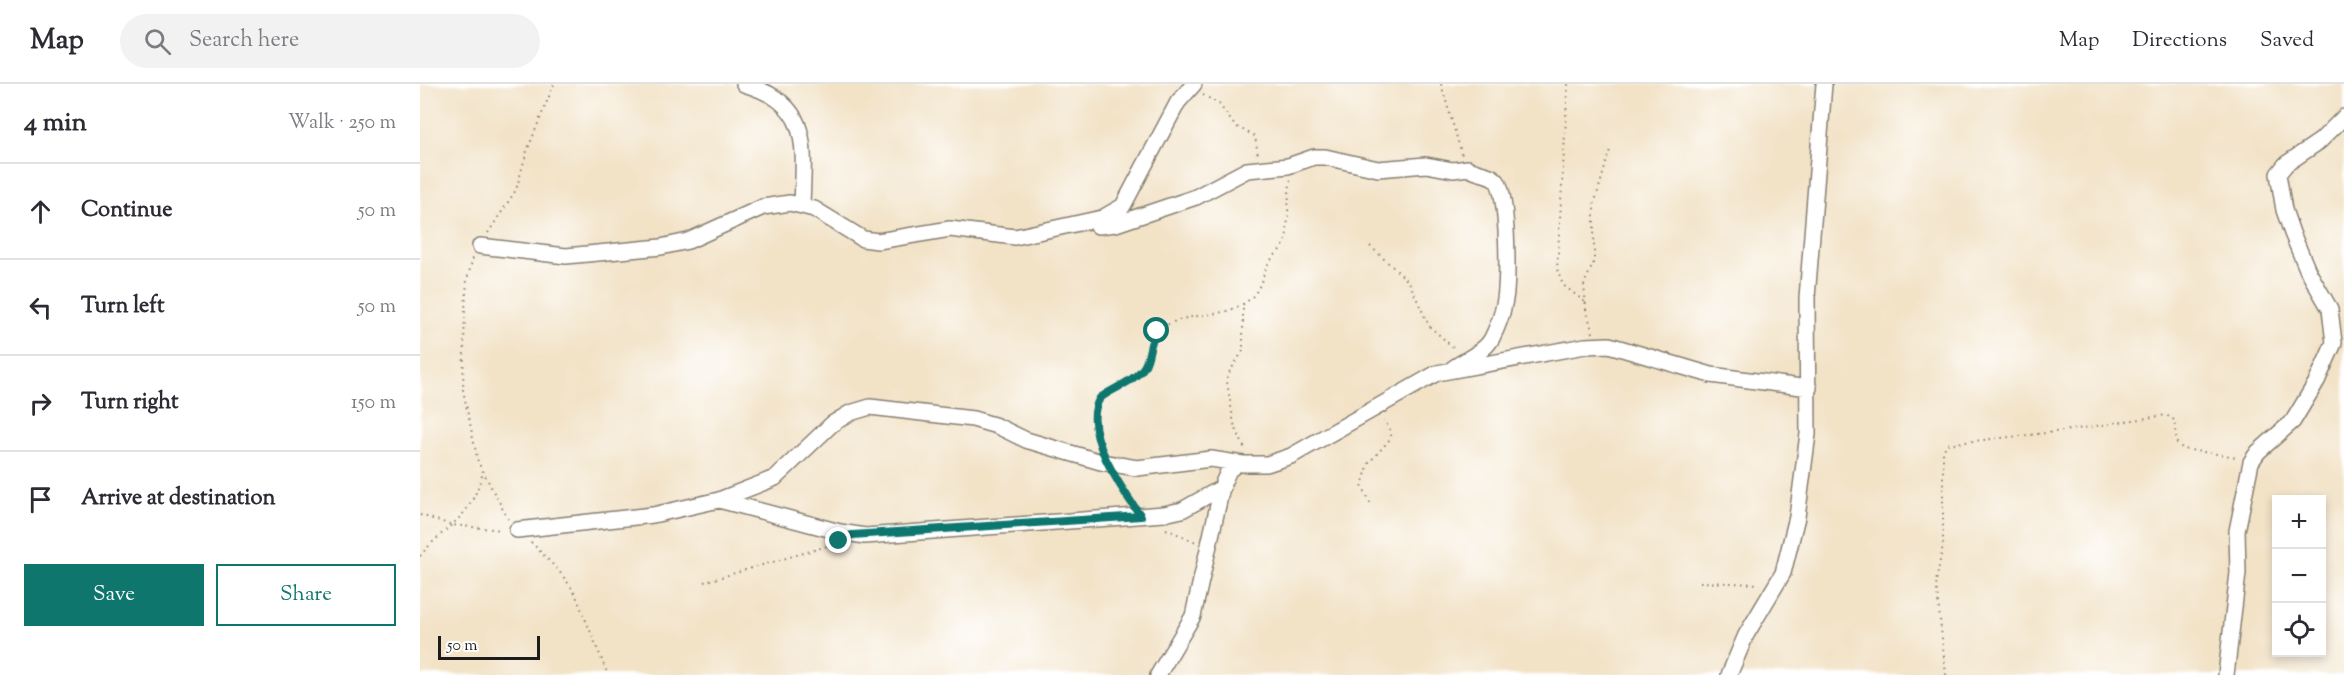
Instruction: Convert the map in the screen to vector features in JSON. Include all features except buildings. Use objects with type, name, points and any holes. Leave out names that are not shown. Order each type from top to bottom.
[{"type":"street","points":[[744,84],[769,93],[793,112],[803,148],[802,205]]},
{"type":"street","points":[[1729,675],[1746,635],[1776,586],[1788,559],[1797,517],[1805,463],[1809,388],[1807,298],[1824,84]]},
{"type":"street","points":[[480,246],[566,256],[661,247],[688,241],[763,207],[790,203],[802,205],[851,234],[878,241],[950,229],[1015,237],[1107,216],[1123,206],[1178,102],[1197,87]]},
{"type":"street","points":[[2226,675],[2238,573],[2237,531],[2245,503],[2249,468],[2254,456],[2293,421],[2318,381],[2334,343],[2330,309],[2308,271],[2292,233],[2284,210],[2278,174],[2286,164],[2319,141],[2344,117]]},
{"type":"street","points":[[517,530],[653,515],[719,500],[775,478],[832,424],[850,413],[870,407],[973,419],[997,426],[1026,440],[1109,464],[1144,469],[1211,459],[1244,464],[1267,464],[1291,456],[1376,410],[1413,386],[1449,370],[1482,349],[1492,339],[1507,286],[1505,226],[1500,188],[1492,177],[1477,174],[1467,168],[1453,170],[1426,165],[1378,169],[1318,157],[1294,165],[1247,170],[1196,197],[1116,224],[1089,226],[1078,223]]},
{"type":"street","points":[[1449,370],[1601,345],[1711,375],[1809,388]]},
{"type":"street","points":[[1158,675],[1189,625],[1229,470],[1244,464]]},
{"type":"street","points":[[719,500],[852,535],[1141,516],[1182,510],[1223,487]]},
{"type":"path","points":[[554,84],[527,151],[516,190],[472,260],[467,280],[463,378],[476,454],[483,472],[501,507],[517,530],[560,571],[574,591],[608,675]]},
{"type":"path","points":[[1441,84],[1467,168]]},
{"type":"path","points":[[1569,84],[1557,269],[1563,285],[1585,302]]},
{"type":"path","points":[[1197,87],[1219,104],[1235,126],[1255,136],[1259,160],[1265,168]]},
{"type":"path","points":[[1601,345],[1593,333],[1585,302],[1584,284],[1594,262],[1594,205],[1610,150]]},
{"type":"path","points":[[1210,547],[1141,516],[1119,484],[1109,464],[1094,416],[1100,398],[1140,372],[1145,366],[1151,339],[1161,328],[1182,318],[1226,312],[1243,303],[1256,292],[1269,262],[1286,241],[1287,201],[1294,165]]},
{"type":"path","points":[[1370,246],[1409,282],[1429,326],[1466,359]]},
{"type":"path","points":[[1243,303],[1242,351],[1228,374],[1227,382],[1244,464]]},
{"type":"path","points":[[1370,503],[1363,491],[1366,469],[1388,443],[1391,433],[1376,410]]},
{"type":"path","points":[[1946,675],[1936,582],[1943,545],[1943,451],[1947,444],[2064,431],[2166,416],[2174,420],[2177,443],[2183,449],[2237,457],[2249,468]]},
{"type":"path","points":[[420,556],[471,506],[483,472]]},
{"type":"path","points":[[420,515],[453,525],[517,530]]},
{"type":"path","points":[[704,582],[828,546],[852,535]]},
{"type":"path","points":[[1700,582],[1776,586]]},
{"type":"route","points":[[839,541],[852,535],[865,536],[1141,516],[1126,496],[1109,464],[1094,416],[1100,398],[1120,387],[1145,366],[1151,339],[1157,331]]}]
